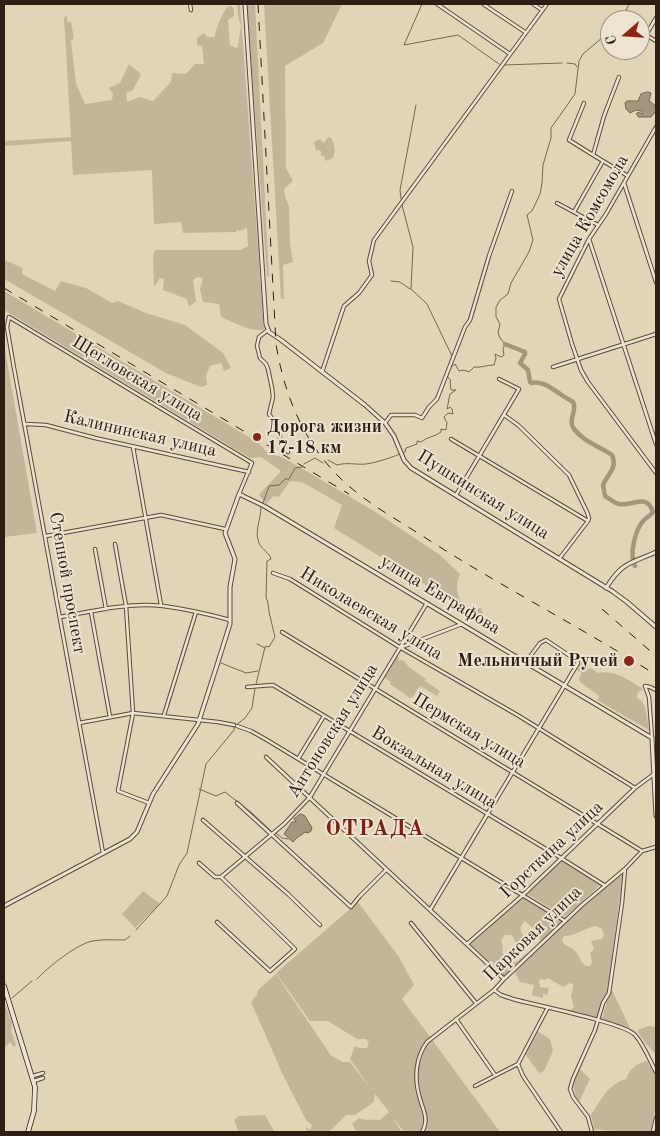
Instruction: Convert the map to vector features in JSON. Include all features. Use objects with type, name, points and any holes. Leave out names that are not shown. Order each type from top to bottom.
[{"type":"main road","points":[[4,986],[33,1079],[34,1111],[28,1132]]},
{"type":"street","points":[[190,4],[191,10]]},
{"type":"street","points":[[245,4],[268,330],[259,337],[257,352],[268,369],[272,388],[273,397],[269,414],[278,427],[281,443],[288,452]]},
{"type":"street","points":[[437,4],[510,54]]},
{"type":"street","points":[[483,4],[526,33]]},
{"type":"street","points":[[532,4],[542,10]]},
{"type":"street","points":[[322,372],[344,306],[359,293],[372,275],[369,262],[374,240],[547,4]]},
{"type":"street","points":[[656,18],[646,35],[656,41]]},
{"type":"street","points":[[593,155],[604,116],[619,77]]},
{"type":"street","points":[[584,103],[569,140],[628,176]]},
{"type":"street","name":"улица Комсомола","points":[[656,127],[589,239],[559,299],[577,360],[588,382],[656,473]]},
{"type":"street","points":[[574,212],[603,161]]},
{"type":"street","points":[[624,183],[656,282]]},
{"type":"street","points":[[385,423],[392,415],[415,415],[422,418],[437,399],[465,327],[470,320],[489,256],[512,191]]},
{"type":"street","points":[[557,203],[598,225]]},
{"type":"street","points":[[589,239],[656,444]]},
{"type":"street","name":"Степной проспект","points":[[9,317],[7,327],[103,853]]},
{"type":"street","name":"Щегловская улица","points":[[9,317],[252,463],[249,472]]},
{"type":"street","name":"Пушкинская улица","points":[[268,330],[366,405],[385,423],[394,436],[402,456],[411,468],[606,588],[627,602],[656,628]]},
{"type":"street","points":[[553,367],[656,334]]},
{"type":"street","points":[[455,496],[519,389],[499,379]]},
{"type":"street","points":[[504,414],[518,425],[569,475],[587,512],[588,521],[559,559]]},
{"type":"street","name":"Калининская улица","points":[[25,424],[46,425],[133,447],[249,472]]},
{"type":"street","points":[[451,439],[588,521]]},
{"type":"street","points":[[133,447],[161,606]]},
{"type":"street","points":[[4,906],[135,835],[149,802],[194,731],[200,720],[230,620],[230,587],[235,559],[226,538],[226,529],[249,472]]},
{"type":"street","name":"улица Евграфова","points":[[239,494],[262,505],[652,738]]},
{"type":"street","points":[[46,536],[161,515],[226,529]]},
{"type":"street","points":[[115,544],[126,606],[133,713],[118,791],[149,802]]},
{"type":"street","points":[[95,548],[106,609]]},
{"type":"street","points":[[606,588],[616,573],[630,562],[656,552]]},
{"type":"street","name":"Николаевская улица","points":[[274,572],[290,579],[401,648],[635,788]]},
{"type":"street","name":"Антоновская улица","points":[[221,878],[272,834],[310,797],[427,604]]},
{"type":"street","points":[[60,617],[126,606],[161,606],[196,611],[230,620]]},
{"type":"street","points":[[164,715],[196,611]]},
{"type":"street","points":[[92,612],[110,717]]},
{"type":"street","points":[[401,648],[462,624]]},
{"type":"street","name":"Пермская улица","points":[[282,632],[642,851]]},
{"type":"street","points":[[430,910],[578,665],[576,660],[546,640],[540,643],[526,662]]},
{"type":"street","name":"Вокзальная улица","points":[[247,687],[273,685],[604,885]]},
{"type":"street","points":[[656,690],[645,686],[649,697],[656,816]]},
{"type":"street","points":[[79,723],[133,713],[218,722],[249,730],[566,921]]},
{"type":"street","points":[[298,759],[324,716]]},
{"type":"street","points":[[266,757],[504,979]]},
{"type":"street","name":"Горсткина улица","points":[[467,944],[523,895],[635,788],[654,774]]},
{"type":"street","points":[[237,802],[351,907],[387,870]]},
{"type":"street","points":[[203,820],[288,894],[320,925]]},
{"type":"street","points":[[642,851],[656,847]]},
{"type":"street","name":"Парковая улица","points":[[422,1132],[426,1125],[426,1117],[418,1092],[418,1062],[427,1042],[494,990],[642,851]]},
{"type":"street","points":[[199,863],[215,877],[221,878],[295,949],[270,971],[218,922]]},
{"type":"street","points":[[592,1132],[588,1118],[573,1097],[570,1089],[599,1020],[603,1003],[609,993],[625,869]]},
{"type":"street","points":[[411,923],[476,1003]]},
{"type":"street","points":[[494,990],[507,997],[624,1028],[635,1034],[656,1072]]},
{"type":"street","points":[[475,1086],[518,1064],[547,1008]]},
{"type":"street","points":[[456,1020],[495,1075]]},
{"type":"street","points":[[518,1064],[523,1076],[561,1132]]},
{"type":"street","points":[[33,1079],[44,1073]]},
{"type":"street","points":[[33,1079],[44,1078]]},
{"type":"street","points":[[653,1132],[656,1118]]},
{"type":"shaded area","points":[[237,4],[240,4],[264,330],[247,328],[221,317],[219,304],[203,302],[200,289],[203,278],[198,277],[193,280],[196,301],[190,306],[187,299],[163,290],[164,279],[160,278],[154,287],[153,257],[155,250],[241,250],[248,246],[247,228],[240,231],[237,230],[236,232],[183,233],[181,222],[154,224],[152,170],[73,175],[71,141],[4,146],[4,141],[71,137],[64,17],[67,16],[67,22],[71,22],[74,39],[71,40],[76,84],[85,104],[112,100],[113,94],[109,88],[120,83],[129,64],[141,74],[133,90],[126,93],[127,102],[139,97],[153,101],[171,82],[172,73],[186,74],[195,64],[204,64],[202,46],[197,45],[197,38],[204,33],[207,37],[215,37],[217,26],[223,14],[227,7],[231,6],[234,9],[234,16],[228,20],[230,45],[238,47],[241,26]]},
{"type":"shaded area","points":[[247,4],[255,4],[269,277],[267,276]]},
{"type":"shaded area","points":[[264,4],[342,4],[323,43],[285,66],[286,168],[293,181],[284,189],[289,207],[290,244],[293,262],[283,265],[284,299],[281,299]]},
{"type":"shaded area","points":[[651,93],[649,101],[656,106],[656,111],[651,117],[638,117],[636,114],[638,112],[642,114],[642,111],[636,110],[630,113],[626,109],[625,103],[627,101],[638,101],[641,94]]},
{"type":"shaded area","points":[[328,137],[333,142],[334,153],[333,158],[325,161],[324,156],[321,156],[321,151],[316,150],[314,142],[320,139],[324,143]]},
{"type":"shaded area","points":[[4,260],[23,268],[22,274],[55,291],[61,281],[86,288],[112,303],[118,301],[146,313],[185,325],[223,353],[231,368],[224,371],[221,363],[210,366],[206,375],[207,385],[201,387],[166,373],[4,279]]},
{"type":"shaded area","points":[[4,291],[259,443],[265,450],[289,461],[374,511],[440,555],[460,574],[457,592],[464,609],[481,608],[483,614],[468,618],[448,605],[450,600],[334,528],[342,505],[302,482],[290,481],[279,497],[273,496],[266,504],[259,495],[281,471],[261,457],[250,458],[4,310]]},
{"type":"shaded area","points":[[4,344],[37,533],[4,537]]},
{"type":"shaded area","points":[[398,654],[399,661],[403,660],[410,668],[426,679],[425,681],[440,691],[437,696],[420,686],[412,698],[410,698],[390,684],[391,682],[385,678],[383,680]]},
{"type":"shaded area","points":[[582,662],[584,662],[588,669],[591,668],[598,673],[616,674],[642,688],[638,692],[637,697],[645,707],[649,730],[597,700],[599,696],[580,682],[579,678],[582,673],[577,670]]},
{"type":"shaded area","points":[[301,814],[305,816],[312,828],[311,831],[305,832],[293,842],[284,834],[292,822],[296,822],[294,819]]},
{"type":"shaded area","points":[[561,860],[600,885],[565,917],[527,894]]},
{"type":"shaded area","points":[[623,873],[608,991],[597,1018],[565,1011],[565,1009],[570,1010],[574,1008],[571,996],[573,984],[570,983],[563,987],[548,978],[546,980],[540,979],[540,987],[549,988],[547,995],[543,994],[543,998],[532,995],[534,985],[520,982],[515,972],[582,907]],"holes":[[[596,926],[602,929],[604,935],[602,939],[591,941],[594,949],[590,953],[592,962],[590,966],[586,966],[577,953],[564,944],[562,940],[564,936],[592,927]]]},
{"type":"shaded area","points":[[143,891],[160,904],[135,928],[122,914]]},
{"type":"shaded area","points":[[523,896],[562,921],[541,941],[540,935],[525,921],[522,924],[521,930],[523,936],[531,944],[525,947],[515,941],[512,935],[505,935],[501,940],[503,946],[502,953],[509,956],[512,961],[517,962],[527,955],[504,977],[470,943]]},
{"type":"shaded area","points":[[358,902],[399,957],[414,985],[402,999],[500,1132],[404,1132],[391,1115],[402,1132],[357,1132],[352,1124],[359,1118],[380,1120],[389,1112],[375,1094],[374,1102],[355,1115],[346,1115],[329,1132],[306,1132],[306,1127],[310,1130],[312,1125],[306,1120],[283,1075],[251,1002],[257,995],[258,990],[276,974],[330,1055],[343,1062],[350,1062],[373,1092],[350,1059],[355,1046],[367,1048],[369,1042],[366,1039],[357,1039],[328,1021],[310,1021],[276,973]]},
{"type":"shaded area","points":[[612,990],[630,1028],[602,1019]]},
{"type":"shaded area","points":[[4,1004],[12,1023],[11,1031],[16,1045],[14,1047],[10,1042],[4,1048]]},
{"type":"shaded area","points":[[648,1026],[656,1027],[656,1053],[638,1032],[638,1030]]},
{"type":"shaded area","points":[[537,1031],[550,1039],[553,1051],[544,1071],[539,1073],[525,1054]]},
{"type":"shaded area","points":[[647,1061],[656,1077],[656,1104],[651,1132],[621,1132],[594,1129],[591,1115],[606,1093],[614,1085],[626,1079],[634,1067]]},
{"type":"shaded area","points":[[580,1069],[590,1079],[579,1102],[576,1098],[574,1086]]},
{"type":"shaded area","points":[[265,1115],[274,1131],[299,1132],[239,1132],[234,1120],[239,1116]]},
{"type":"waterway","points":[[422,4],[404,45],[458,35],[499,64]]},
{"type":"waterway","points":[[626,10],[629,4]]},
{"type":"waterway","points":[[450,368],[455,364],[459,371],[469,372],[474,367],[494,365],[495,354],[501,357],[504,355],[503,349],[505,344],[498,333],[500,324],[496,317],[496,307],[500,300],[508,294],[511,283],[529,252],[533,240],[527,215],[532,211],[540,194],[543,165],[551,138],[551,128],[575,94],[579,61],[583,54],[600,40]]},
{"type":"waterway","points":[[504,65],[562,63]]},
{"type":"waterway","points":[[567,63],[575,64],[577,67]]},
{"type":"waterway","points":[[401,199],[400,190],[416,105]]},
{"type":"waterway","points":[[402,205],[413,247],[411,289],[427,304],[452,356]]},
{"type":"waterway","points":[[391,281],[400,282],[410,289]]},
{"type":"waterway","points":[[505,344],[525,352],[520,363],[528,370],[531,383],[544,384],[573,402],[572,426],[574,429],[587,441],[612,455],[614,460],[613,468],[603,485],[605,496],[619,504],[643,501],[650,506],[653,512],[641,524],[634,542],[633,561],[635,566]]},
{"type":"waterway","points":[[328,460],[337,465],[376,462],[405,452],[406,448],[417,444],[417,441],[421,442],[436,435],[441,432],[441,429],[446,430],[447,423],[444,417],[448,413],[453,414],[450,407],[447,409],[450,394],[456,390],[451,390],[451,381],[447,376]]},
{"type":"waterway","name":"Мельничный Ручей","points":[[304,464],[315,458],[323,463]]},
{"type":"waterway","name":"Мельничный Ручей","points":[[263,503],[269,486],[279,485],[285,479],[289,479],[295,468],[302,467]]},
{"type":"waterway","name":"Мельничный Ручей","points":[[256,684],[265,647],[269,647],[275,637],[266,597],[267,561],[271,559],[260,545],[257,530],[261,507]]},
{"type":"waterway","points":[[257,644],[265,648]]},
{"type":"waterway","points":[[221,663],[246,673],[258,671]]},
{"type":"waterway","name":"Мельничный Ручей","points":[[136,930],[167,896],[179,865],[187,853],[206,764],[234,730],[234,727],[245,718],[252,708],[255,688]]},
{"type":"waterway","points":[[199,789],[216,796],[225,792],[252,813],[272,832]]},
{"type":"waterway","points":[[276,833],[282,838],[288,839]]},
{"type":"waterway","name":"Мельничный Ручей","points":[[37,979],[79,946],[93,941],[125,940],[130,936]]},
{"type":"waterway","name":"Мельничный Ручей","points":[[12,998],[32,981]]},
{"type":"railway","points":[[258,4],[276,344],[288,393],[309,438],[338,476],[372,504],[479,571],[598,639],[656,675]]},
{"type":"railway","points":[[4,288],[349,494]]},
{"type":"railway","points":[[602,609],[656,656]]},
{"type":"place","name":"Дорога жизни 17-18 км","points":[[257,437]]},
{"type":"place","name":"Мельничный Ручей","points":[[629,661]]},
{"type":"district","name":"ОТРАДА","points":[[375,829]]}]
